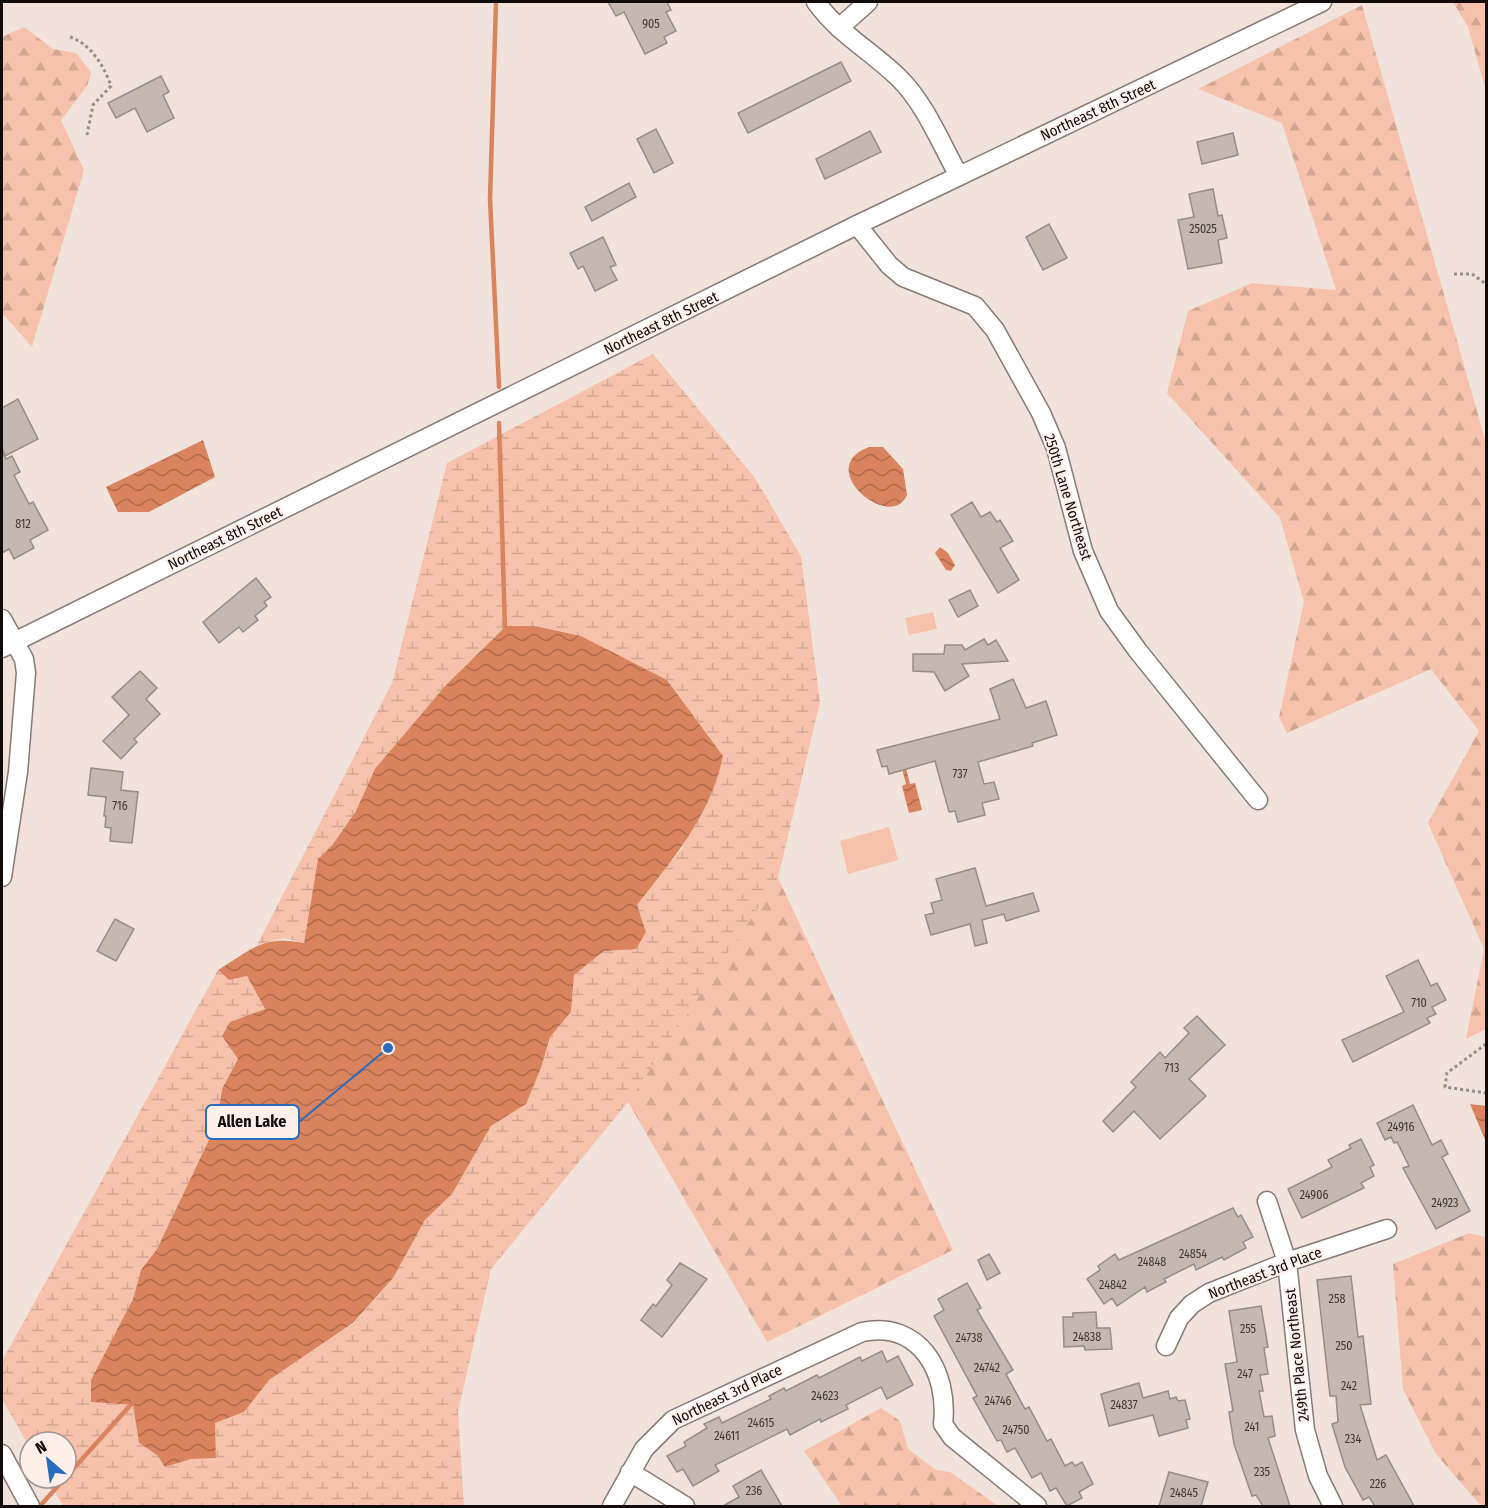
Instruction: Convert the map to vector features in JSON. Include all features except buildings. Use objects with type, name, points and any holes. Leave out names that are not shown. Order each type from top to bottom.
[{"type":"street","points":[[816,2],[838,28],[899,78],[910,91],[959,176]]},
{"type":"street","points":[[838,28],[868,2]]},
{"type":"street","name":"Northeast 8th Street","points":[[8,645],[857,225],[1322,2]]},
{"type":"street","name":"250th Lane Northeast","points":[[857,225],[889,265],[903,277],[975,306],[984,315],[1041,414],[1056,448],[1083,551],[1109,612],[1258,800]]},
{"type":"street","points":[[2,619],[8,645],[24,658],[26,673],[18,772],[2,877]]},
{"type":"street","name":"249th Place Northeast","points":[[1267,1201],[1287,1263],[1305,1430],[1318,1476],[1333,1506]]},
{"type":"street","name":"Northeast 3rd Place","points":[[1166,1346],[1179,1318],[1192,1304],[1209,1293],[1287,1263],[1387,1229]]},
{"type":"street","name":"Northeast 3rd Place","points":[[612,1506],[644,1449],[673,1420],[862,1332],[879,1328],[897,1331],[923,1350],[942,1386],[946,1404],[943,1424],[952,1437],[1037,1506]]},
{"type":"street","points":[[2,1454],[30,1506]]},
{"type":"street","points":[[630,1472],[685,1506]]},
{"type":"path","points":[[70,37],[90,47],[111,86],[93,105],[87,135]]},
{"type":"path","points":[[1454,274],[1472,274],[1486,284]]},
{"type":"path","points":[[1486,1044],[1447,1073],[1445,1087],[1486,1093]]},
{"type":"green space","points":[[1453,2],[1486,2],[1486,91],[1468,27]]},
{"type":"green space","points":[[1362,5],[1486,443],[1486,1029],[1466,1039],[1484,949],[1428,823],[1479,731],[1431,669],[1287,733],[1279,717],[1304,602],[1280,518],[1167,393],[1188,311],[1252,283],[1336,290],[1282,123],[1198,89]]},
{"type":"green space","points":[[24,27],[53,49],[76,53],[91,72],[87,86],[61,120],[84,170],[32,347],[2,313],[2,37]]},
{"type":"green space","points":[[653,354],[755,478],[801,556],[820,702],[778,878],[628,1102],[491,1269],[458,1411],[464,1506],[63,1506],[54,1490],[78,1490],[78,1430],[20,1430],[2,1399],[2,1361],[218,970],[229,980],[247,976],[265,1009],[230,1022],[223,1036],[238,1059],[222,1089],[217,1123],[157,1249],[141,1270],[133,1299],[106,1352],[91,1402],[133,1405],[139,1443],[157,1455],[165,1467],[191,1459],[216,1457],[215,1423],[244,1412],[269,1380],[354,1323],[393,1278],[425,1220],[452,1194],[491,1126],[526,1104],[541,1068],[550,1037],[571,1012],[574,975],[604,951],[646,932],[637,905],[682,848],[723,756],[667,680],[581,636],[535,626],[506,626],[445,686],[376,769],[356,811],[333,844],[318,859],[304,943],[284,938],[257,945],[392,683],[447,463]]},
{"type":"green space","points":[[933,612],[937,629],[909,635],[905,618]]},
{"type":"green space","points":[[889,827],[898,860],[848,874],[840,841]]},
{"type":"green space","points":[[778,878],[953,1250],[767,1342],[628,1102]]},
{"type":"green space","points":[[1469,1233],[1485,1237],[1486,1240],[1486,1506],[1481,1506],[1436,1454],[1403,1389],[1393,1264]]},
{"type":"green space","points":[[881,1408],[900,1421],[908,1449],[936,1470],[950,1472],[998,1506],[842,1506],[804,1451]]},
{"type":"water","points":[[203,440],[215,477],[149,512],[118,512],[106,487]]},
{"type":"water","points":[[869,447],[883,447],[903,469],[907,495],[898,505],[886,506],[873,502],[861,493],[852,481],[849,469],[854,457]]},
{"type":"water","points":[[940,547],[948,553],[955,565],[951,571],[946,570],[935,553]]},
{"type":"water","points":[[506,626],[535,626],[581,636],[667,680],[723,756],[710,798],[689,835],[637,905],[646,932],[636,949],[604,951],[574,975],[571,1012],[550,1037],[541,1068],[526,1104],[491,1126],[452,1194],[425,1220],[393,1278],[353,1323],[269,1380],[244,1412],[215,1423],[216,1458],[191,1459],[165,1467],[157,1455],[139,1443],[133,1405],[91,1402],[91,1380],[133,1299],[141,1270],[157,1249],[217,1123],[222,1089],[238,1059],[222,1036],[230,1022],[265,1009],[247,976],[229,980],[218,970],[249,950],[268,942],[304,943],[318,859],[333,844],[356,811],[375,769],[445,686]]},
{"type":"water","points":[[905,764],[910,784],[915,783],[922,810],[909,813],[902,786],[906,784],[901,765]]},
{"type":"water","points":[[1470,1104],[1486,1106],[1486,1142]]},
{"type":"waterway","points":[[496,2],[490,199],[499,387]]},
{"type":"waterway","points":[[499,423],[505,630]]},
{"type":"waterway","points":[[40,1506],[135,1400]]},
{"type":"place","name":"Allen Lake","points":[[388,1048]]}]
